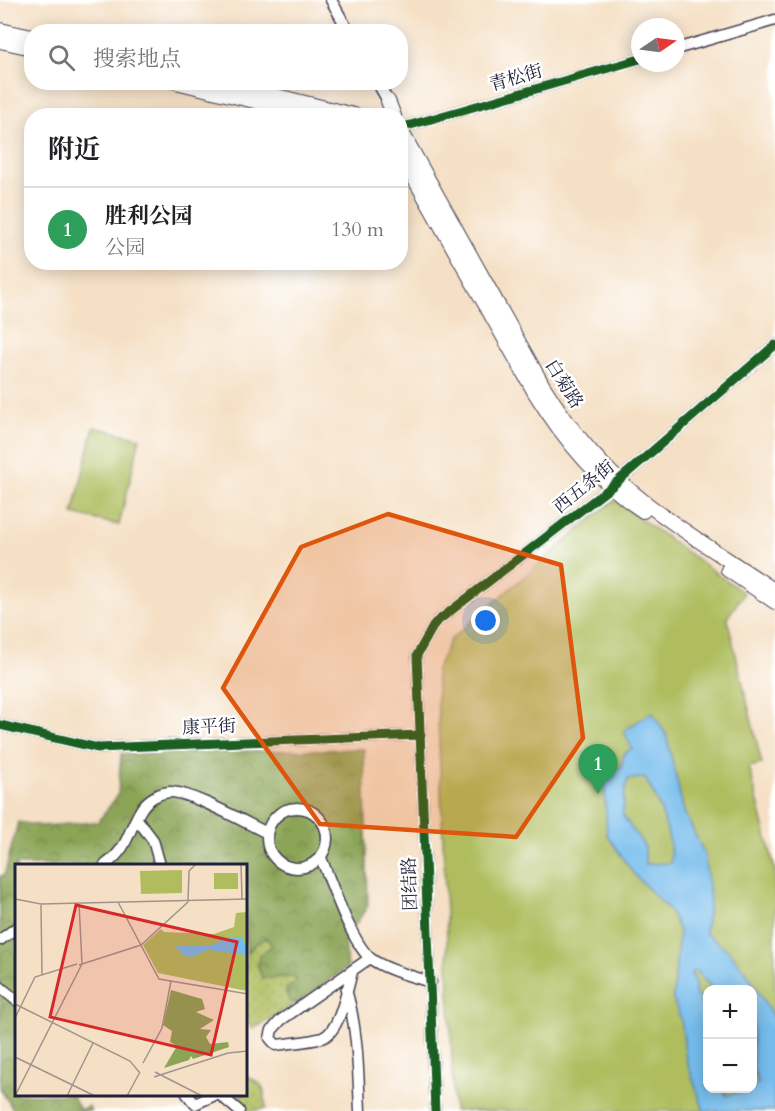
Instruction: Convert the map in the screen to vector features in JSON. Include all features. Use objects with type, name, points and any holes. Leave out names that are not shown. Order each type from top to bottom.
[{"type":"main road","points":[[0,30],[24,35]]},
{"type":"main road","points":[[0,41],[24,46]]},
{"type":"main road","points":[[209,90],[283,108]]},
{"type":"main road","points":[[252,90],[326,108]]},
{"type":"main road","name":"白菊路","points":[[408,143],[553,403],[615,484],[775,591]]},
{"type":"main road","name":"白菊路","points":[[408,167],[556,426],[636,507],[775,602]]},
{"type":"street","points":[[331,0],[344,24]]},
{"type":"street","points":[[685,46],[775,20]]},
{"type":"street","name":"青松街","points":[[408,127],[631,62]]},
{"type":"street","points":[[381,90],[390,108]]},
{"type":"street","name":"西五条街","points":[[417,656],[435,623],[615,484],[775,345]]},
{"type":"street","name":"团结路","points":[[417,656],[435,1111]]},
{"type":"street","name":"康平街","points":[[0,725],[98,748],[421,735]]},
{"type":"street","points":[[107,864],[116,858],[125,846],[143,807],[155,796],[171,792],[204,802],[267,833]]},
{"type":"street","points":[[290,808],[306,809],[318,816],[326,828],[328,839],[321,858],[313,865],[303,869],[291,868],[273,858],[268,848],[267,833],[272,820],[290,808]]},
{"type":"street","points":[[137,819],[153,840],[160,864]]},
{"type":"street","points":[[321,858],[348,924],[370,958],[402,973],[431,981]]},
{"type":"street","points":[[0,940],[15,929]]},
{"type":"street","points":[[352,972],[337,1022],[331,1032],[323,1038],[276,1045],[270,1038],[272,1030],[281,1020],[370,958]]},
{"type":"street","points":[[0,987],[15,999]]},
{"type":"street","points":[[346,990],[354,1014],[356,1031],[360,1111]]},
{"type":"street","points":[[189,1096],[195,1104],[215,1096]]},
{"type":"street","points":[[219,1096],[239,1111]]},
{"type":"highlighted area","points":[[388,514],[561,565],[583,738],[516,837],[320,824],[223,688],[301,547]]},
{"type":"green space","points":[[94,427],[140,438],[119,525],[73,514]]},
{"type":"green space","points":[[614,500],[744,593],[727,618],[762,764],[749,767],[775,870],[775,1111],[454,1111],[436,670],[450,640]]},
{"type":"green space","points":[[364,749],[368,905],[345,941],[348,967],[298,1002],[289,1002],[286,989],[296,982],[295,977],[262,978],[258,966],[259,955],[272,946],[267,938],[255,944],[248,953],[248,864],[15,864],[15,1096],[73,1096],[80,1110],[89,1106],[91,1111],[14,1111],[0,1088],[0,876],[4,876],[18,822],[42,826],[98,822],[118,795],[121,754]]},
{"type":"green space","points":[[267,938],[296,977],[298,1002],[253,1029],[248,1021],[248,953],[255,944]]},
{"type":"green space","points":[[248,1077],[261,1085],[266,1108],[252,1111],[244,1109],[238,1096],[248,1096]]},
{"type":"water","points":[[652,712],[666,734],[684,812],[704,853],[710,899],[705,933],[729,951],[754,985],[709,985],[697,972],[693,971],[691,975],[695,980],[695,993],[703,1009],[703,1093],[725,1093],[726,1095],[757,1093],[757,990],[775,1020],[775,1111],[704,1111],[686,1059],[681,1019],[673,1000],[679,931],[670,911],[634,874],[607,835],[604,781],[612,768],[621,768],[624,754],[632,748],[624,731]],"holes":[[[645,778],[664,819],[671,863],[645,864],[645,847],[623,816],[628,779]]]},
{"type":"cycle path","points":[[408,126],[631,62]]},
{"type":"cycle path","points":[[435,1111],[417,655],[435,623],[611,487],[775,345]]},
{"type":"cycle path","points":[[0,725],[98,748],[421,735]]},
{"type":"place","name":"胜利公园","points":[[598,794]]}]
